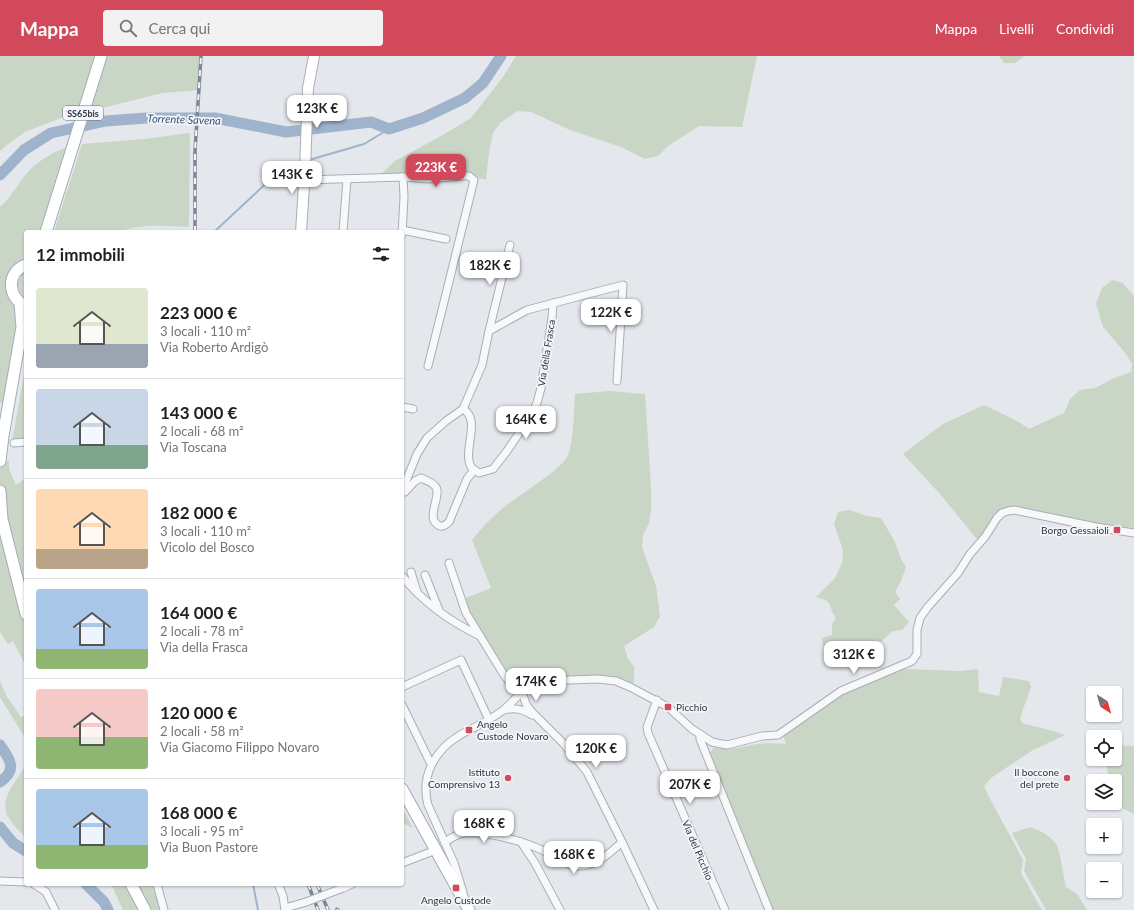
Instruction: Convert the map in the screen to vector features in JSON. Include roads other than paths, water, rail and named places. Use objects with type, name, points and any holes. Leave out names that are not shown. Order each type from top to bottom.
[{"type":"main road","name":"SS65bis","points":[[47,230],[102,56]]},
{"type":"main road","points":[[301,230],[305,175],[308,88],[314,56]]},
{"type":"main road","points":[[0,461],[3,436],[24,323],[23,304],[12,293],[11,280],[17,270],[24,266]]},
{"type":"main road","points":[[0,491],[2,519],[24,606]]},
{"type":"main road","points":[[404,793],[436,850],[450,866],[469,910]]},
{"type":"main road","points":[[133,886],[145,910]]},
{"type":"street","points":[[305,175],[347,179],[403,177],[429,179],[469,176],[474,180],[428,366]]},
{"type":"street","points":[[402,230],[404,198],[403,177]]},
{"type":"street","points":[[343,230],[347,179]]},
{"type":"street","points":[[404,232],[446,239]]},
{"type":"street","points":[[404,486],[417,454],[427,438],[462,409],[482,365],[510,245]]},
{"type":"street","points":[[489,331],[527,310],[623,285],[617,381]]},
{"type":"street","name":"Via della Frasca","points":[[474,470],[478,473],[493,469],[532,414],[541,388],[553,303]]},
{"type":"street","points":[[404,407],[413,409]]},
{"type":"street","points":[[404,492],[415,481],[421,478],[435,486],[437,490],[433,516],[434,521],[439,526],[444,526],[449,522],[467,479],[474,470],[469,463],[468,454],[472,420],[468,412],[462,409]]},
{"type":"street","points":[[14,443],[24,442]]},
{"type":"street","points":[[503,711],[531,684],[540,681],[608,679],[630,687],[657,700],[712,742],[727,745],[762,736],[778,735],[841,691],[912,661],[917,654],[917,624],[920,618],[958,573],[970,554],[985,537],[1002,513],[1008,510],[1014,510],[1096,527],[1134,533]]},
{"type":"street","points":[[449,563],[466,613],[504,675],[513,686],[522,692],[526,704],[537,718],[564,744],[587,772],[654,910]]},
{"type":"street","points":[[411,572],[418,594]]},
{"type":"street","points":[[425,575],[439,610]]},
{"type":"street","points":[[404,578],[418,594],[462,628],[480,636]]},
{"type":"street","points":[[404,686],[461,660],[488,720]]},
{"type":"street","name":"Via del Picchio","points":[[657,700],[647,727],[648,732],[725,910]]},
{"type":"street","points":[[450,866],[445,842],[425,795],[427,777],[431,764],[438,754],[452,740],[503,711],[510,708],[522,710],[537,718]]},
{"type":"street","points":[[404,709],[431,764]]},
{"type":"street","points":[[700,734],[700,739],[769,910]]},
{"type":"street","points":[[445,842],[464,833],[492,836],[533,846],[567,864],[577,866],[595,862],[622,842]]},
{"type":"street","points":[[521,842],[535,863],[560,910]]},
{"type":"street","points":[[404,862],[436,850]]},
{"type":"street","points":[[0,880],[24,882]]},
{"type":"street","points":[[37,886],[46,892],[54,905],[55,910]]},
{"type":"street","points":[[158,886],[164,910]]},
{"type":"street","points":[[279,886],[283,896],[285,909],[347,886]]},
{"type":"waterway","name":"Torrente Savena","points":[[0,175],[24,150],[51,133],[106,121],[146,118],[215,118],[286,132],[371,122],[389,129],[423,118],[465,98],[483,83],[501,56]]},
{"type":"waterway","points":[[309,160],[364,144],[389,129]]},
{"type":"waterway","points":[[216,230],[273,177],[303,162]]},
{"type":"waterway","name":"Torrente Savena","points":[[0,745],[7,755],[11,769],[6,777],[0,782]]},
{"type":"waterway","name":"Torrente Savena","points":[[0,827],[13,843],[24,850]]},
{"type":"waterway","name":"Torrente Savena","points":[[88,886],[104,902],[108,910]]},
{"type":"waterway","points":[[253,886],[258,910]]},
{"type":"railway","points":[[195,230],[195,151],[201,56]]},
{"type":"railway","points":[[309,886],[318,910]]},
{"type":"railway","points":[[318,886],[328,910]]},
{"type":"place","name":"Borgo Gessaioli","points":[[1117,530]]},
{"type":"place","name":"Picchio","points":[[668,707]]},
{"type":"place","name":"Angelo Custode Novaro","points":[[469,730]]},
{"type":"place","name":"Istituto Comprensivo 13","points":[[508,778]]},
{"type":"place","name":"Il boccone del prete","points":[[1067,778]]},
{"type":"place","name":"Angelo Custode","points":[[456,888]]}]
